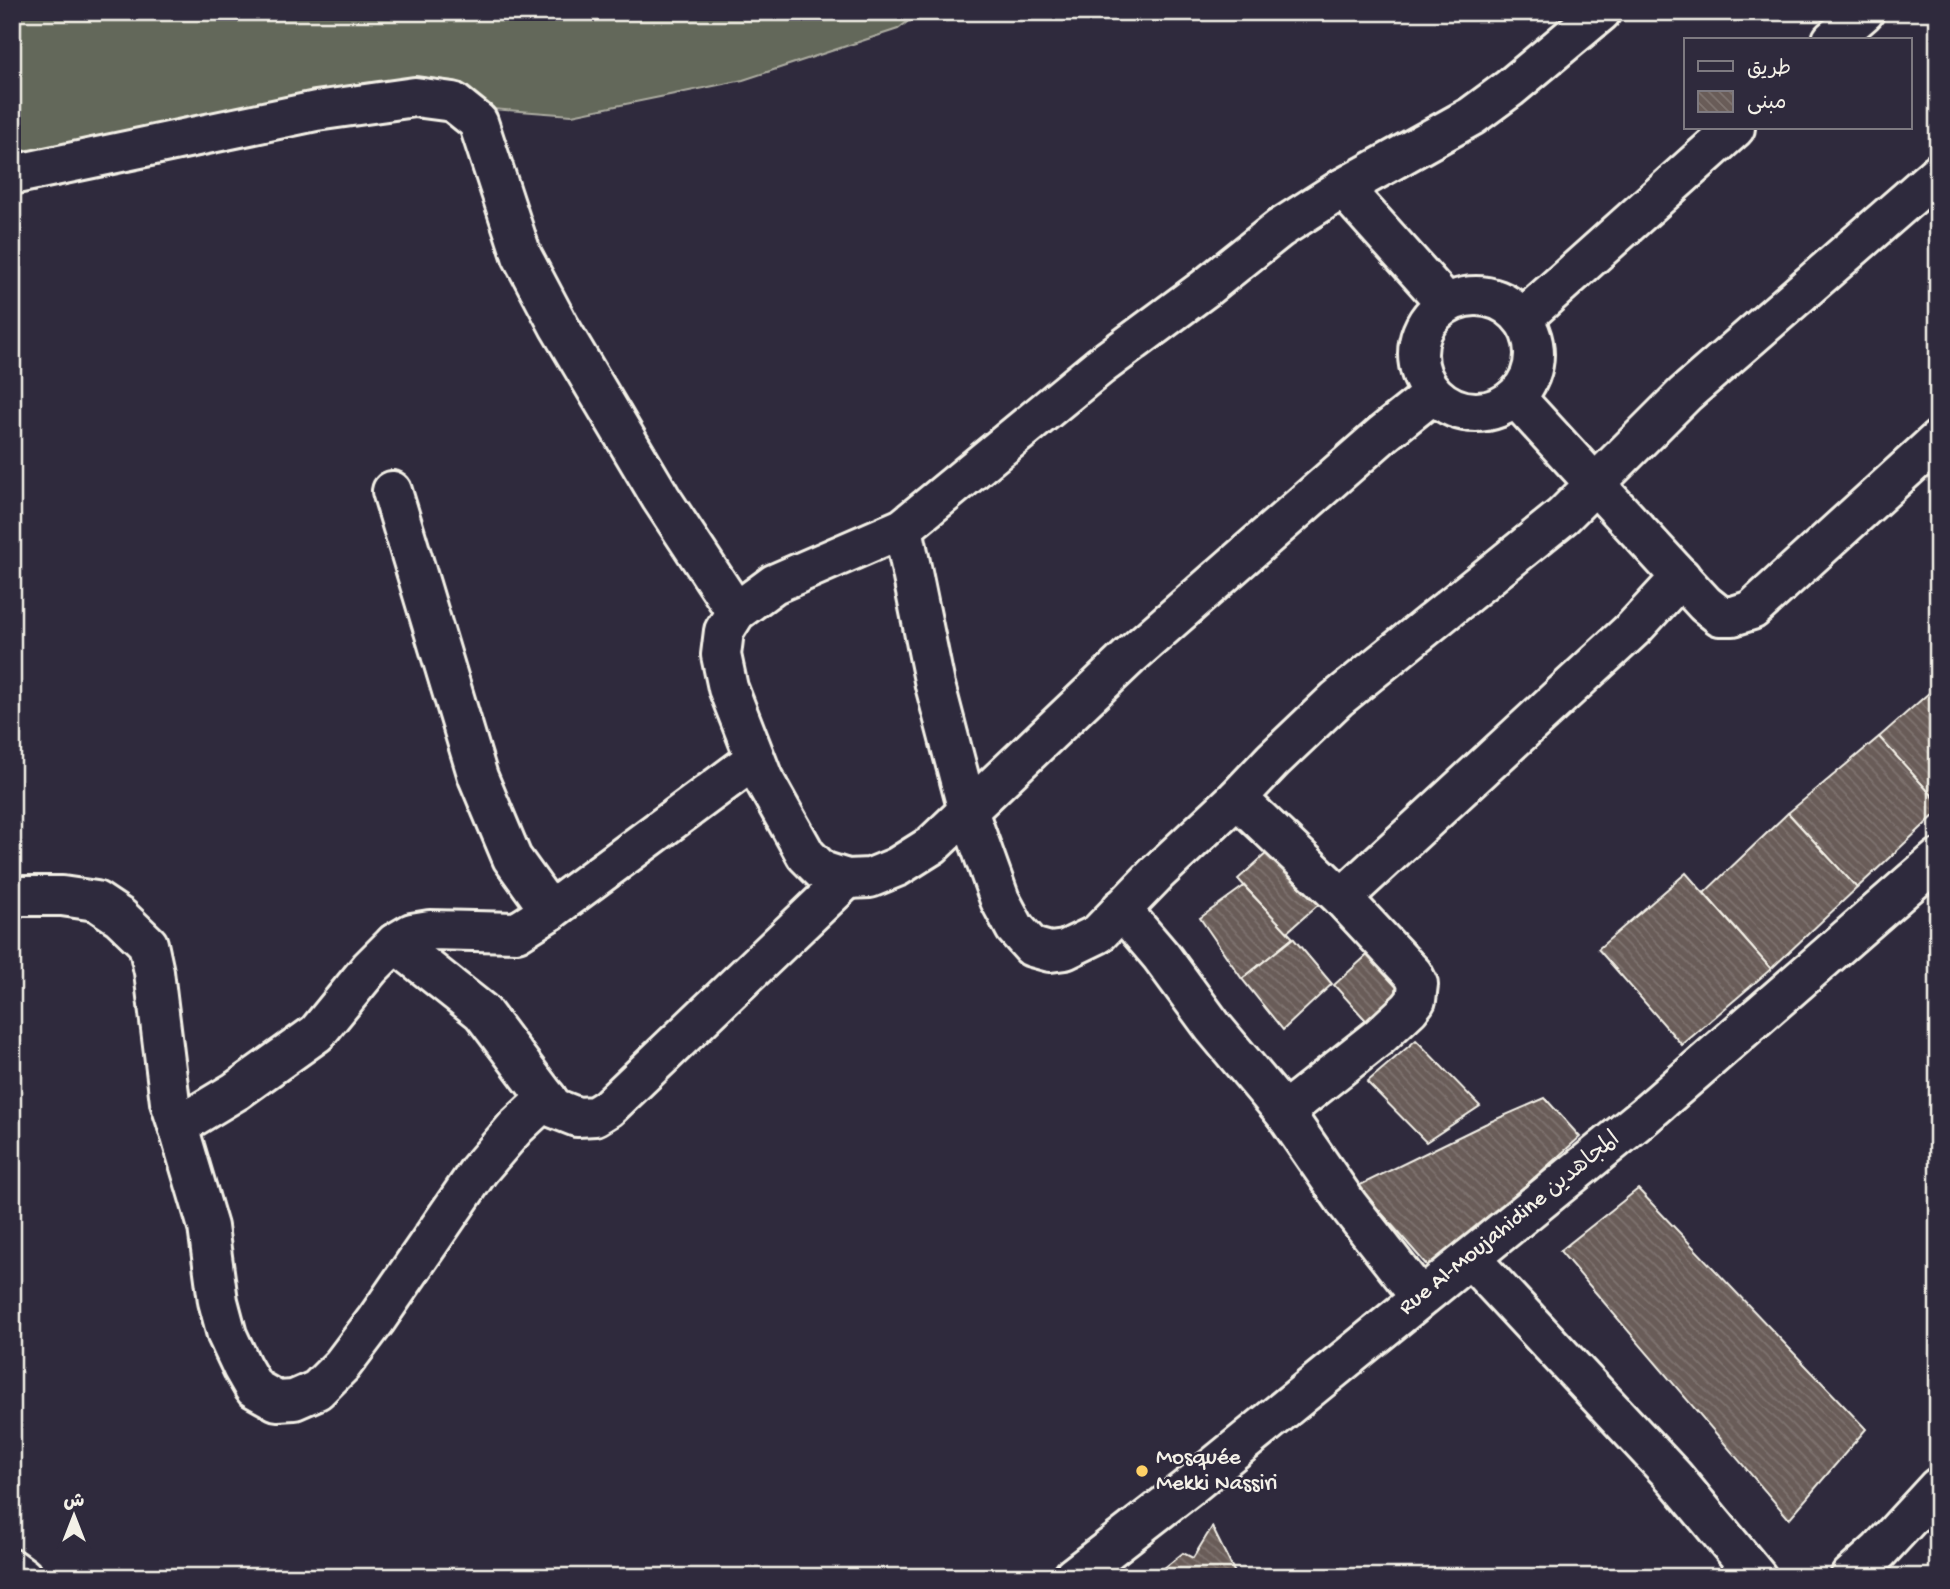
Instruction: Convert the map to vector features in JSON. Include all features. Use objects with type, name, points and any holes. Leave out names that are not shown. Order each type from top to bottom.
[{"type":"street","points":[[1433,394],[1383,434],[1129,657],[932,845],[897,867],[870,878],[847,879],[822,871],[806,855],[784,819],[755,759],[728,688],[722,655],[724,631],[736,612],[774,584],[903,528],[1100,366],[1279,229],[1343,188],[1472,116],[1601,12]]},
{"type":"street","points":[[1834,38],[1864,12]]},
{"type":"street","points":[[12,175],[316,111],[415,97],[453,102],[478,122],[522,256],[559,326],[661,498],[736,612]]},
{"type":"street","points":[[1522,318],[1733,130]]},
{"type":"street","points":[[903,528],[935,685],[968,811],[1000,900],[1015,928],[1032,947],[1050,952],[1065,950],[1098,934],[1338,699],[1563,516],[1685,394],[1938,173]]},
{"type":"street","points":[[1343,188],[1446,303]]},
{"type":"street","points":[[1473,296],[1501,301],[1522,318],[1533,337],[1535,359],[1530,381],[1516,398],[1489,412],[1458,411],[1433,394],[1420,372],[1418,346],[1427,322],[1446,303],[1473,296]]},
{"type":"street","points":[[1516,398],[1705,604],[1720,616],[1752,610],[1938,440]]},
{"type":"street","points":[[393,491],[478,776],[512,858],[550,911]]},
{"type":"street","points":[[1342,898],[1634,628],[1681,577]]},
{"type":"street","points":[[178,1126],[236,1091],[317,1033],[345,996],[395,943],[412,933],[430,930],[517,932],[550,911],[755,759]]},
{"type":"street","points":[[1237,798],[1342,898],[1413,974],[1418,984],[1416,1000],[1380,1036],[1284,1112]]},
{"type":"street","name":"Rue Al-Moujahidine المجاهدين","points":[[1073,1577],[1644,1116],[1938,859]]},
{"type":"street","points":[[395,943],[482,1012],[554,1108],[577,1117],[595,1116],[608,1108],[847,879]]},
{"type":"street","points":[[12,899],[21,896],[62,896],[96,901],[120,916],[148,944],[170,1102],[208,1227],[218,1301],[227,1335],[254,1388],[277,1401],[294,1400],[317,1390],[342,1365],[479,1170],[516,1127],[547,1098]]},
{"type":"street","points":[[1121,909],[1213,1027],[1284,1112],[1348,1205],[1420,1297]]},
{"type":"street","points":[[1470,1258],[1675,1478],[1757,1577]]},
{"type":"street","points":[[1850,1577],[1879,1551],[1938,1487]]},
{"type":"street","points":[[12,1569],[23,1577]]},
{"type":"green space","points":[[12,12],[920,12],[898,29],[743,80],[572,115],[412,103],[12,189]]},
{"type":"building","points":[[1938,685],[1938,802],[1879,737]]},
{"type":"building","points":[[1879,737],[1938,802],[1938,812],[1857,888],[1788,813]]},
{"type":"building","points":[[1788,813],[1857,888],[1771,969],[1704,893]]},
{"type":"building","points":[[1268,852],[1319,904],[1287,932],[1238,879]]},
{"type":"building","points":[[1686,873],[1771,969],[1682,1045],[1598,949]]},
{"type":"building","points":[[1244,886],[1293,938],[1242,979],[1200,918]]},
{"type":"building","points":[[1293,938],[1332,984],[1283,1030],[1242,979]]},
{"type":"building","points":[[1375,948],[1412,989],[1371,1026],[1334,985]]},
{"type":"building","points":[[1416,1040],[1480,1106],[1426,1142],[1367,1082]]},
{"type":"building","points":[[1545,1098],[1580,1137],[1431,1270],[1358,1186],[1485,1124]]},
{"type":"building","points":[[1638,1189],[1866,1429],[1789,1519],[1560,1251]]},
{"type":"building","points":[[1212,1527],[1237,1577],[1153,1577],[1183,1553],[1193,1558]]},
{"type":"place","name":"Mosquée Mekki Nassiri","points":[[1142,1471]]}]
